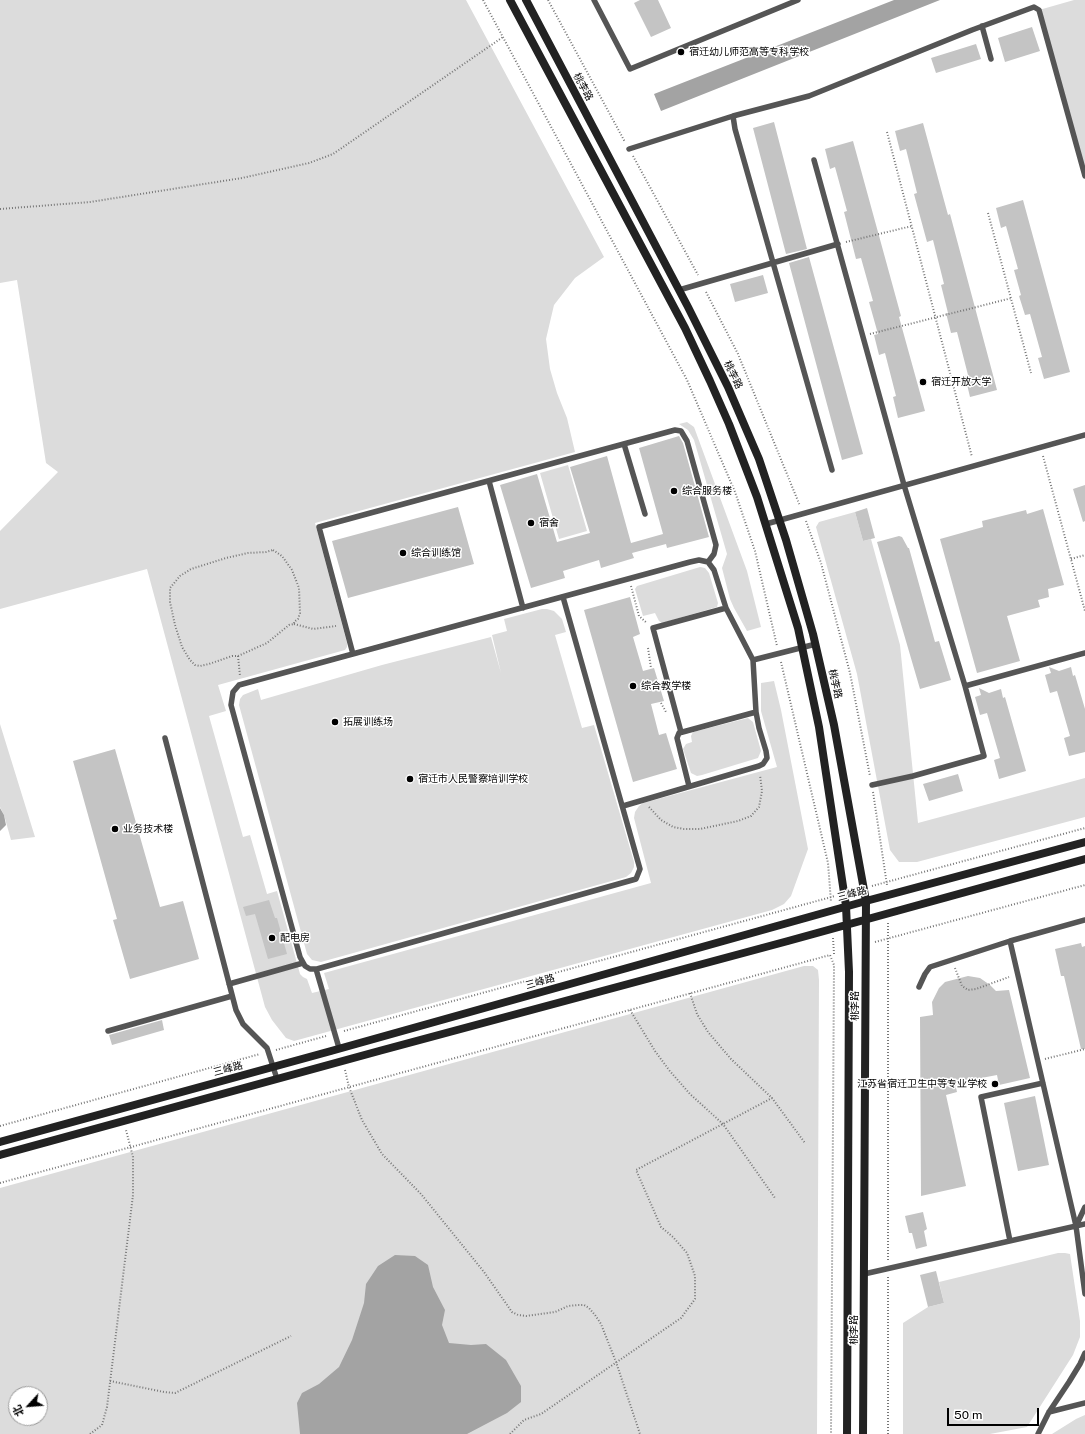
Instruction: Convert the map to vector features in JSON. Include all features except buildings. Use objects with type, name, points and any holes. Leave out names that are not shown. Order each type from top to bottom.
[{"type":"main road","name":"桃李路","points":[[510,0],[694,348],[729,424],[766,524],[798,628],[819,727],[846,906],[848,950],[847,1434]]},
{"type":"main road","name":"桃李路","points":[[526,0],[679,290],[728,387],[759,458],[816,644],[834,725],[866,901],[863,1434]]},
{"type":"main road","name":"三峰路","points":[[0,1142],[846,906],[1085,842]]},
{"type":"main road","points":[[0,1155],[866,920],[1085,859]]},
{"type":"lane","points":[[594,0],[630,69],[798,0]]},
{"type":"lane","points":[[629,149],[734,116],[809,96],[982,26],[1034,7],[1039,10],[1085,176]]},
{"type":"lane","points":[[982,26],[991,59]]},
{"type":"lane","points":[[734,116],[736,129],[773,263],[832,470]]},
{"type":"lane","points":[[814,160],[904,485],[965,686],[984,756],[913,776],[872,785]]},
{"type":"lane","points":[[679,290],[838,244]]},
{"type":"lane","points":[[353,654],[319,527],[675,430],[681,431],[687,441],[716,545],[714,554],[708,562]]},
{"type":"lane","points":[[766,524],[1085,435]]},
{"type":"lane","points":[[624,444],[644,514]]},
{"type":"lane","points":[[489,481],[523,608]]},
{"type":"lane","points":[[563,598],[622,806],[640,869],[636,880],[316,969],[310,969],[305,966],[300,957],[230,705],[233,692],[239,685],[563,598],[690,562],[699,560],[708,562],[714,570],[726,608],[753,660],[756,712],[767,758],[763,764],[759,766],[622,806]]},
{"type":"lane","points":[[681,732],[653,628],[726,608]]},
{"type":"lane","points":[[753,660],[816,644]]},
{"type":"lane","points":[[965,686],[1085,653]]},
{"type":"lane","points":[[689,786],[677,738],[681,732],[756,712]]},
{"type":"lane","points":[[165,738],[239,1018],[243,1024],[263,1043],[268,1052],[277,1079]]},
{"type":"lane","points":[[919,987],[930,967],[1010,941],[1085,920]]},
{"type":"lane","points":[[1010,941],[1076,1226],[1085,1294]]},
{"type":"lane","points":[[229,984],[303,963]]},
{"type":"lane","points":[[316,969],[339,1048]]},
{"type":"lane","points":[[108,1031],[232,996]]},
{"type":"lane","points":[[1010,1241],[981,1097],[1043,1083]]},
{"type":"lane","points":[[1076,1226],[1085,1207]]},
{"type":"lane","points":[[864,1274],[1085,1224]]},
{"type":"lane","points":[[1038,1434],[1049,1412],[1080,1364],[1085,1353]]},
{"type":"lane","points":[[1049,1412],[1085,1403]]},
{"type":"path","points":[[548,0],[702,283],[738,354],[803,513],[821,563],[850,673],[872,785],[888,895]]},
{"type":"path","points":[[0,209],[90,202],[242,178],[309,163],[334,154],[503,37]]},
{"type":"path","points":[[887,132],[975,466]]},
{"type":"path","points":[[988,212],[1031,374]]},
{"type":"path","points":[[838,244],[912,226]]},
{"type":"path","points":[[863,336],[1012,298]]},
{"type":"path","points":[[1040,447],[1085,611]]},
{"type":"path","points":[[294,624],[300,613],[299,588],[292,570],[277,551],[273,550],[248,553],[204,564],[184,572],[176,579],[170,588],[169,595],[175,625],[182,647],[195,665],[200,666],[232,656],[238,656],[267,643],[289,625],[294,624],[313,629],[333,626],[346,628]]},
{"type":"path","points":[[1071,559],[1085,555]]},
{"type":"path","points":[[628,579],[639,616],[653,628]]},
{"type":"path","points":[[238,656],[239,685]]},
{"type":"path","points":[[644,800],[647,806],[661,820],[673,827],[700,829],[738,821],[751,816],[759,807],[762,791],[759,766]]},
{"type":"path","points":[[863,888],[1085,828]]},
{"type":"path","points":[[865,945],[1085,885]]},
{"type":"path","points":[[0,1126],[844,893]]},
{"type":"path","points":[[888,913],[888,1434]]},
{"type":"path","points":[[0,1183],[848,950]]},
{"type":"path","points":[[830,955],[834,965],[831,1434]]},
{"type":"path","points":[[951,959],[962,986],[968,990],[976,989],[1018,974]]},
{"type":"path","points":[[690,993],[697,1014],[708,1032],[732,1059],[772,1098],[805,1143]]},
{"type":"path","points":[[630,1010],[655,1051],[669,1070],[690,1094],[723,1124],[775,1198]]},
{"type":"path","points":[[1038,1061],[1085,1049]]},
{"type":"path","points":[[342,1061],[349,1087],[367,1130],[382,1154],[421,1194],[484,1272],[512,1312],[518,1315],[526,1316],[555,1312],[568,1306],[584,1305],[589,1308],[601,1324],[616,1362],[640,1434]]},
{"type":"path","points":[[510,1434],[524,1420],[541,1414],[681,1318],[695,1299],[695,1276],[687,1253],[661,1227],[636,1170],[772,1098]]},
{"type":"path","points":[[90,1434],[102,1425],[107,1407],[133,1196],[133,1156],[123,1121]]},
{"type":"path","points":[[110,1381],[175,1393],[291,1336]]},
{"type":"shaded area","points":[[0,0],[466,0],[604,257],[575,278],[554,305],[546,339],[550,369],[557,393],[567,418],[575,452],[315,523],[347,647],[345,650],[218,685],[226,711],[209,716],[243,837],[250,835],[267,894],[277,891],[300,974],[307,979],[312,993],[329,989],[324,973],[651,883],[634,818],[635,812],[643,803],[777,767],[761,711],[761,683],[774,681],[808,849],[791,896],[784,904],[772,910],[294,1041],[286,1038],[272,1020],[265,1007],[147,569],[0,609],[0,531],[58,472],[46,463],[17,280],[0,283]]},
{"type":"shaded area","points":[[894,0],[940,0],[661,111],[654,94]]},
{"type":"shaded area","points":[[1074,0],[1085,0],[1085,169],[1039,10]]},
{"type":"shaded area","points":[[687,422],[694,427],[747,571],[761,627],[747,631],[730,599],[722,568],[727,554],[694,440],[688,430],[679,424]]},
{"type":"shaded area","points":[[568,465],[587,531],[559,539],[540,473]]},
{"type":"shaded area","points":[[855,512],[863,541],[871,539],[900,645],[918,823],[1085,778],[1085,817],[917,862],[899,862],[890,850],[857,674],[816,527],[819,522]]},
{"type":"shaded area","points":[[700,567],[705,568],[709,573],[718,603],[717,607],[662,623],[659,621],[655,613],[643,616],[635,589],[637,586]]},
{"type":"shaded area","points":[[542,609],[554,611],[562,619],[566,632],[555,635],[582,728],[594,725],[634,862],[634,867],[631,873],[626,877],[321,962],[312,960],[307,954],[239,705],[240,699],[243,695],[258,689],[261,700],[382,665],[491,637],[501,673],[492,635],[507,631],[504,619]]},
{"type":"shaded area","points":[[748,718],[753,722],[761,751],[758,758],[702,775],[697,776],[691,773],[683,749],[686,744],[692,742],[691,736],[693,732]]},
{"type":"shaded area","points":[[0,724],[35,837],[11,840],[4,815],[0,807]]},
{"type":"shaded area","points":[[0,808],[4,815],[6,825],[0,831]]},
{"type":"shaded area","points":[[804,966],[813,966],[818,970],[817,1434],[0,1434],[0,1188]]},
{"type":"shaded area","points":[[1058,1253],[1070,1254],[1080,1321],[1080,1337],[1073,1355],[1027,1427],[990,1434],[903,1434],[903,1323],[928,1307],[944,1303],[939,1282]]},
{"type":"shaded area","points":[[395,1255],[415,1256],[428,1265],[433,1287],[445,1310],[442,1325],[449,1343],[471,1345],[486,1344],[506,1360],[521,1386],[521,1402],[507,1413],[467,1434],[300,1434],[297,1403],[302,1393],[319,1384],[339,1367],[352,1340],[364,1303],[366,1284],[378,1266]]},
{"type":"shaded area","points":[[1085,1415],[1085,1434],[1052,1434],[1076,1419]]},
{"type":"place","name":"宿迁幼儿师范高等专科学校","points":[[681,52]]},
{"type":"place","name":"宿迁开放大学","points":[[923,382]]},
{"type":"place","name":"综合服务楼","points":[[674,491]]},
{"type":"place","name":"宿舍","points":[[531,523]]},
{"type":"place","name":"综合训练馆","points":[[403,553]]},
{"type":"place","name":"综合教学楼","points":[[633,686]]},
{"type":"place","name":"拓展训练场","points":[[335,722]]},
{"type":"place","name":"宿迁市人民警察培训学校","points":[[410,779]]},
{"type":"place","name":"业务技术楼","points":[[115,829]]},
{"type":"place","name":"配电房","points":[[272,938]]},
{"type":"place","name":"江苏省宿迁卫生中等专业学校","points":[[995,1084]]}]
